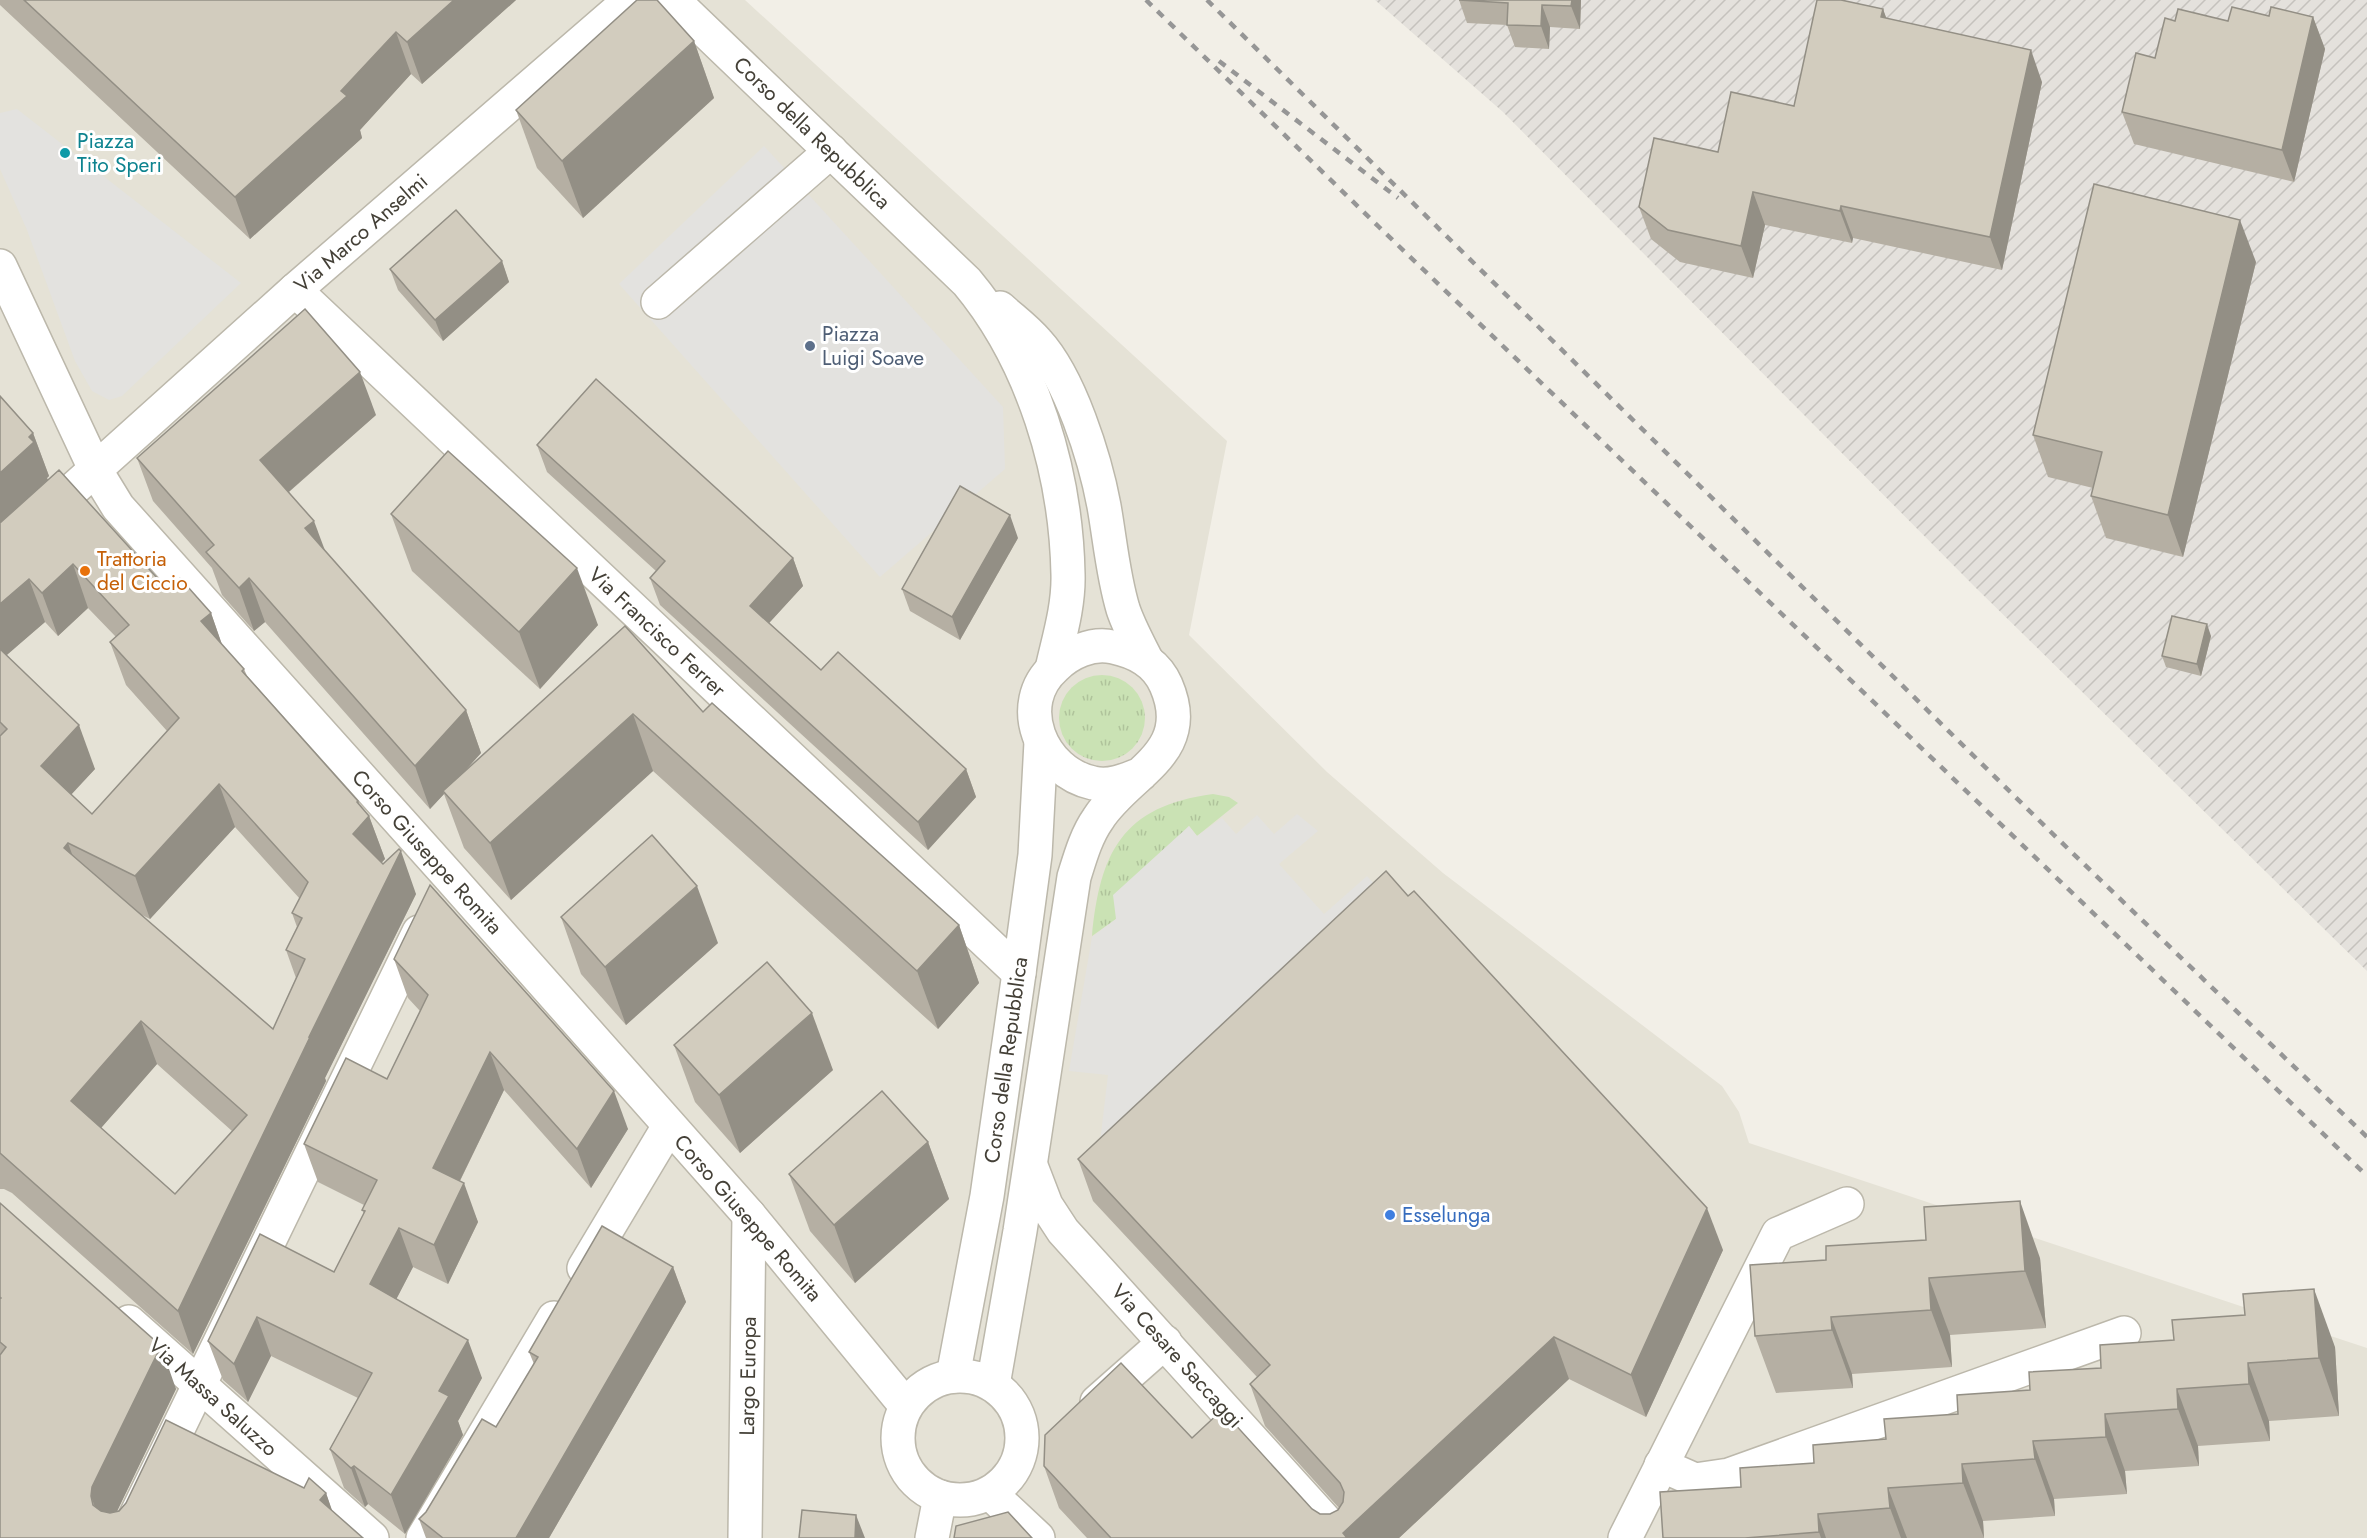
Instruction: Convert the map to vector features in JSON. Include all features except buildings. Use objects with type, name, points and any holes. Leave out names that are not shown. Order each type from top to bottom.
[{"type":"street","name":"Via Marco Anselmi","points":[[0,555],[295,290],[630,0]]},
{"type":"street","name":"Corso della Repubblica","points":[[673,0],[951,266],[993,314],[1022,368],[1041,418],[1062,506],[1069,576],[1065,611],[1052,669]]},
{"type":"street","points":[[658,302],[831,151]]},
{"type":"street","name":"Corso Giuseppe Romita","points":[[0,266],[96,471],[118,507],[749,1215],[906,1406]]},
{"type":"street","name":"Corso della Repubblica","points":[[951,266],[1037,342],[1059,376],[1078,420],[1094,469],[1103,503],[1124,612],[1146,660]]},
{"type":"street","name":"Via Francisco Ferrer","points":[[295,290],[1019,973]]},
{"type":"street","points":[[1108,646],[1128,650],[1146,660],[1162,678],[1172,698],[1173,720],[1168,741],[1157,759],[1141,774],[1119,783],[1095,784],[1072,777],[1053,762],[1041,742],[1035,723],[1036,704],[1042,685],[1052,669],[1068,655],[1087,648],[1108,646]]},
{"type":"street","name":"Corso della Repubblica","points":[[953,1376],[987,1196],[1019,973],[1035,855],[1041,742]]},
{"type":"street","name":"Corso della Repubblica","points":[[993,1385],[1074,878],[1083,850],[1098,819],[1141,774]]},
{"type":"street","points":[[125,1538],[447,874]]},
{"type":"street","points":[[423,1538],[669,1126]]},
{"type":"street","name":"Via Cesare Saccaggi","points":[[1030,1163],[1046,1205],[1063,1231],[1341,1538]]},
{"type":"street","points":[[1625,1538],[1778,1234],[1847,1204]]},
{"type":"street","name":"Largo Europa","points":[[745,1538],[749,1215]]},
{"type":"street","name":"Via Massa Saluzzo","points":[[104,1299],[372,1538]]},
{"type":"street","points":[[1662,1465],[1695,1480],[1729,1475],[2124,1333]]},
{"type":"street","points":[[1078,1419],[1165,1342]]},
{"type":"street","points":[[953,1376],[973,1377],[993,1385],[1006,1396],[1021,1426],[1036,1441],[1006,1481],[990,1493],[973,1499],[957,1500],[940,1497],[924,1489],[910,1476],[901,1459],[898,1441],[900,1423],[906,1406],[919,1391],[935,1381],[953,1376]]},
{"type":"street","points":[[990,1493],[1038,1538]]},
{"type":"street","points":[[932,1538],[940,1497]]},
{"type":"shaded area","points":[[0,0],[745,0],[1227,441],[1189,635],[1327,772],[1443,873],[1722,1086],[1739,1112],[1749,1143],[2367,1348],[2367,1538],[0,1538]]},
{"type":"shaded area","points":[[1375,0],[2367,0],[2367,971],[1976,588],[1503,112]]},
{"type":"shaded area","points":[[17,109],[241,283],[122,396],[109,400],[92,391],[75,361],[27,230],[0,169],[0,113]]},
{"type":"shaded area","name":"Piazza Luigi Soave","points":[[764,146],[1003,407],[1005,469],[880,577],[619,284]]},
{"type":"shaded area","points":[[1297,814],[1318,831],[1279,864],[1324,914],[1367,876],[1401,913],[1093,1201],[1108,1075],[1069,1071],[1092,937],[1116,919],[1113,895],[1189,826],[1197,836],[1222,818],[1236,834],[1257,815],[1274,834]]},
{"type":"green space","points":[[1102,675],[1126,682],[1138,694],[1145,718],[1138,742],[1126,754],[1102,761],[1078,754],[1066,742],[1059,718],[1066,694],[1078,682]]},
{"type":"green space","points":[[1213,794],[1229,797],[1238,803],[1197,836],[1189,826],[1116,919],[1092,936],[1101,880],[1121,838],[1137,822],[1157,810],[1182,800]]},
{"type":"railway","points":[[1146,0],[1379,227],[2367,1176]]},
{"type":"railway","points":[[1207,0],[2058,839],[2367,1137]]},
{"type":"railway","points":[[1219,61],[1398,198]]},
{"type":"place","name":"Piazza Tito Speri","points":[[65,153]]},
{"type":"place","name":"Piazza Luigi Soave","points":[[810,346]]},
{"type":"place","name":"Trattoria del Ciccio","points":[[85,571]]},
{"type":"place","name":"Esselunga","points":[[1390,1215]]}]
